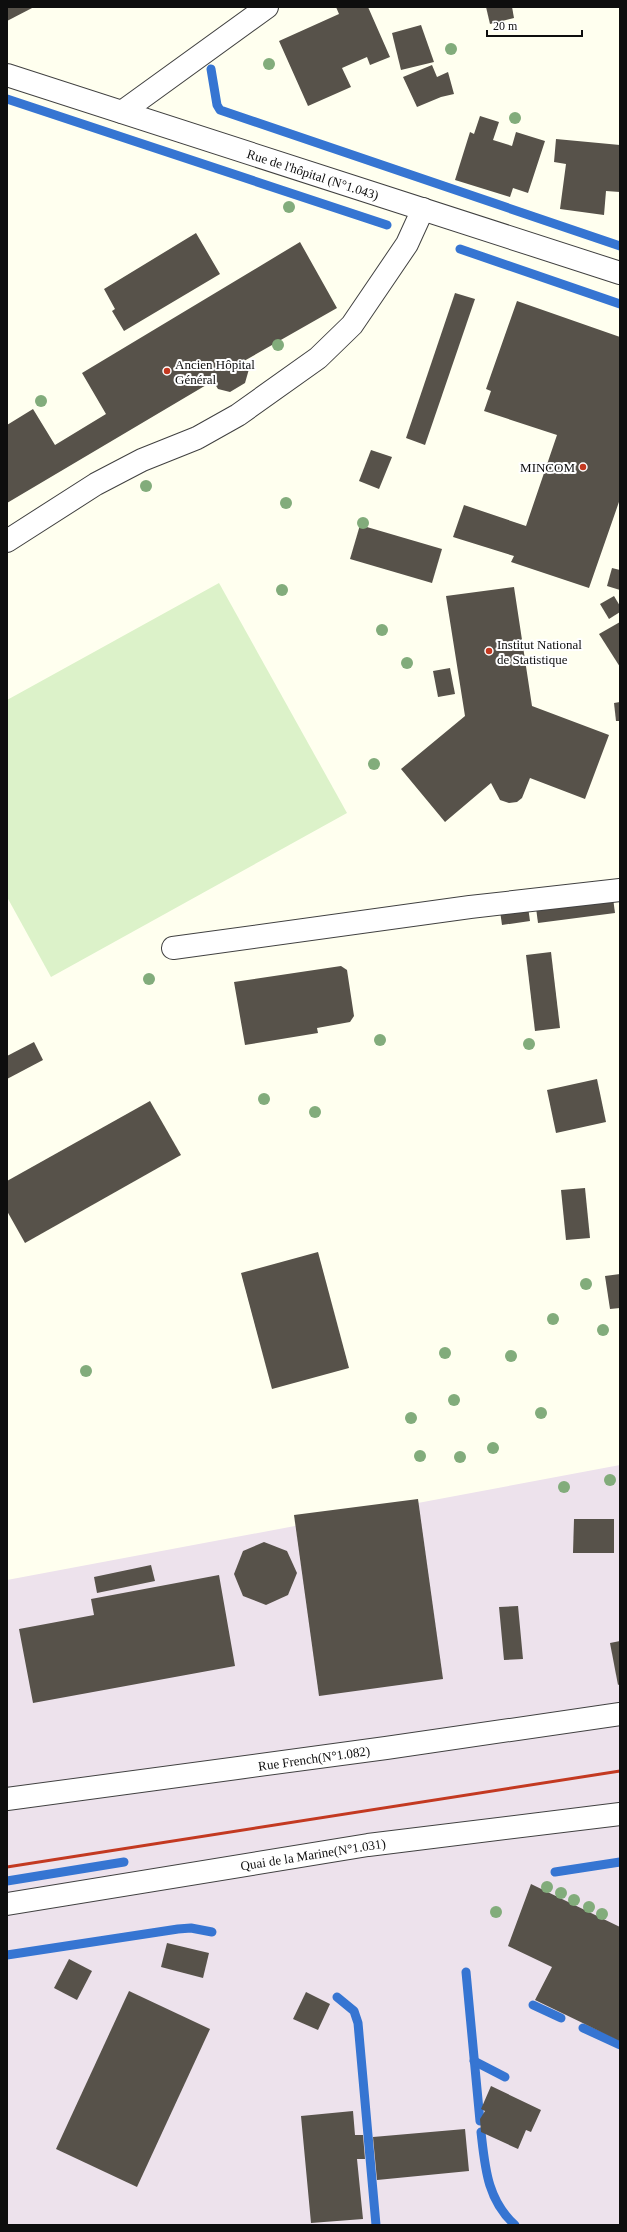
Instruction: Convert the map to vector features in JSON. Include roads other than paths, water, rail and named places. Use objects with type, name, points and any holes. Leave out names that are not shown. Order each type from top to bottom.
[{"type":"street","points":[[122,112],[267,7]]},
{"type":"street","name":"Rue de l'hôpital (N°1.043)","points":[[7,75],[620,273]]},
{"type":"street","points":[[7,541],[96,484],[142,460],[197,438],[238,415],[318,358],[352,326],[407,244],[423,210]]},
{"type":"street","points":[[173,948],[462,908],[620,890]]},
{"type":"street","name":"Rue French(N°1.082)","points":[[7,1799],[408,1745],[620,1714]]},
{"type":"street","name":"Quai de la Marine(N°1.031)","points":[[7,1904],[368,1845],[620,1814]]},
{"type":"waterway","points":[[211,69],[217,105],[220,110],[620,246]]},
{"type":"waterway","points":[[7,99],[387,225]]},
{"type":"waterway","points":[[460,249],[620,304]]},
{"type":"waterway","points":[[7,1881],[124,1862]]},
{"type":"waterway","points":[[555,1872],[620,1862]]},
{"type":"waterway","points":[[7,1955],[178,1929],[191,1928],[212,1932]]},
{"type":"waterway","points":[[466,1972],[480,2121]]},
{"type":"waterway","points":[[337,1997],[354,2011],[358,2023],[376,2225]]},
{"type":"waterway","points":[[533,2005],[561,2018]]},
{"type":"waterway","points":[[583,2028],[620,2045]]},
{"type":"waterway","points":[[474,2061],[505,2077]]},
{"type":"waterway","points":[[481,2132],[486,2170],[493,2194],[498,2205],[515,2225]]},
{"type":"railway","points":[[7,1867],[620,1771]]},
{"type":"place","name":"Ancien Hôpital Général","points":[[167,371]]},
{"type":"place","name":"MINCOM","points":[[583,467]]},
{"type":"place","name":"Institut National de Statistique","points":[[489,651]]}]
